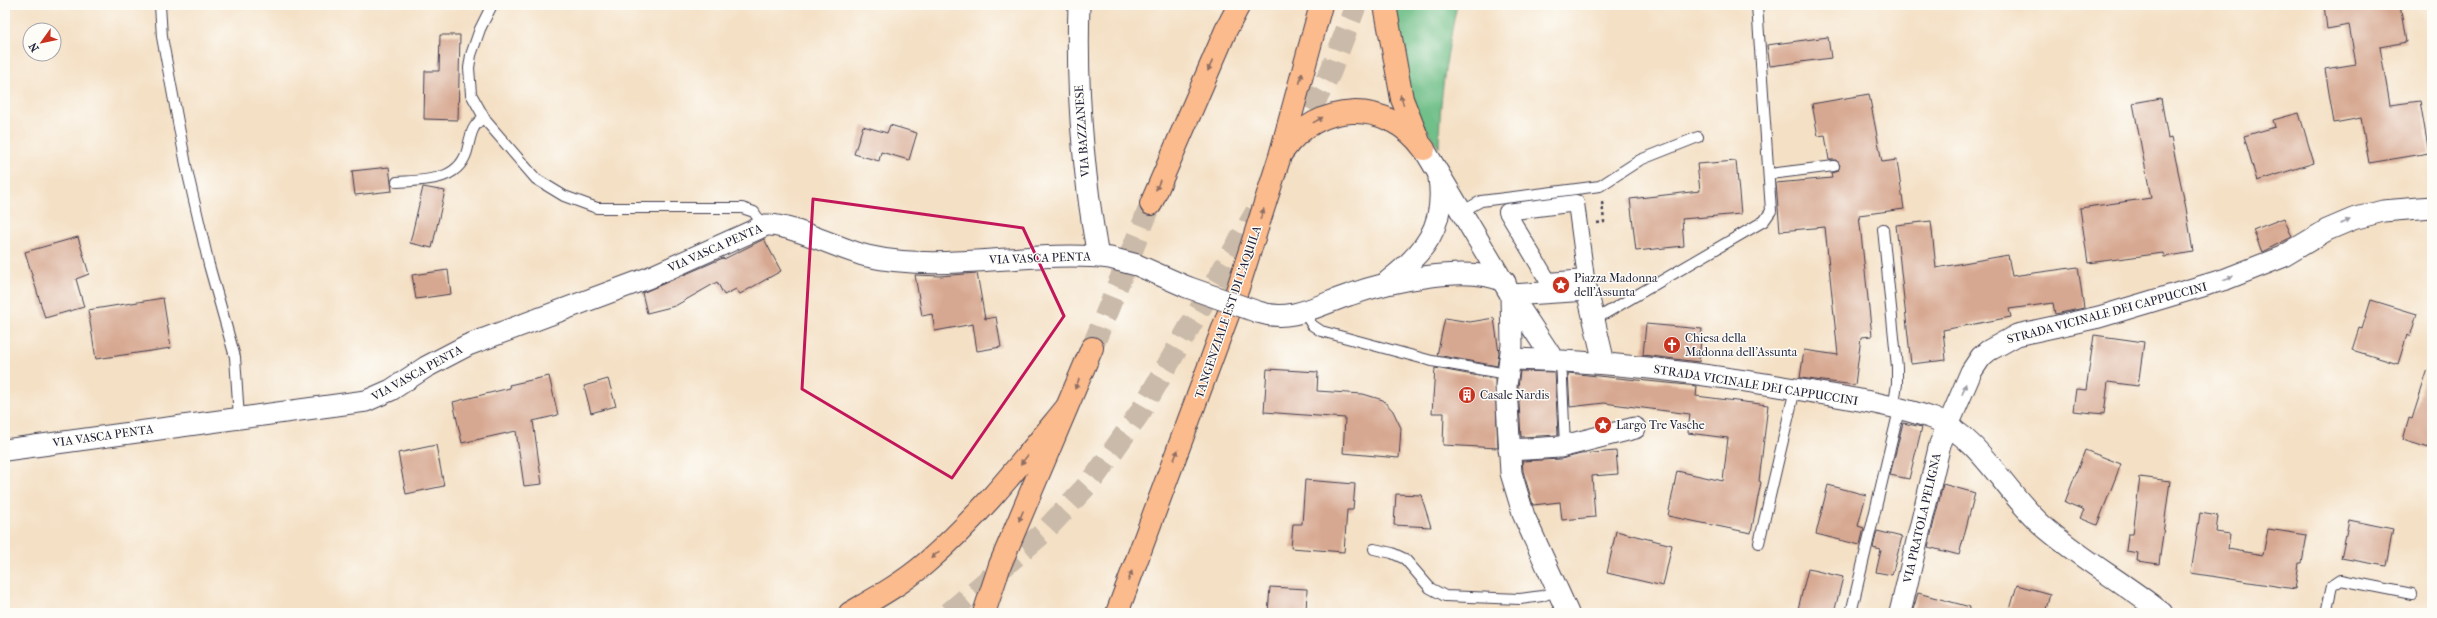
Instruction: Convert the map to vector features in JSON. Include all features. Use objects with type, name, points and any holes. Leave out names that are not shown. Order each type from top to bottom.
[{"type":"highway","points":[[1226,30],[1232,5]]},
{"type":"highway","points":[[1150,204],[1226,30],[1239,5]]},
{"type":"highway","name":"TANGENZIALE EST DI L'AQUILA","points":[[1117,613],[1238,288],[1280,156],[1321,5]]},
{"type":"highway","points":[[1385,5],[1402,99],[1424,148]]},
{"type":"highway","points":[[1280,156],[1306,127],[1324,116],[1346,112],[1366,114],[1390,120],[1409,132],[1424,148]]},
{"type":"highway","points":[[984,613],[1000,565],[1092,348]]},
{"type":"highway","points":[[850,613],[898,584],[925,564],[955,536],[1004,485],[1066,408]]},
{"type":"street","name":"VIA BAZZANESE","points":[[1079,5],[1078,58],[1080,136],[1098,257]]},
{"type":"street","points":[[1424,148],[1508,289],[1557,359]]},
{"type":"street","points":[[1384,284],[1416,257],[1434,230],[1441,204],[1438,173]]},
{"type":"street","points":[[1508,289],[1556,286],[1578,284],[1586,278],[1576,203],[1538,201],[1507,212],[1548,280],[1556,286]]},
{"type":"street","name":"STRADA VICINALE DEI CAPPUCCINI","points":[[1604,363],[1692,373],[1795,389],[1896,409],[1929,417],[1949,425],[1975,365],[1988,350],[2010,337],[2099,317],[2226,279],[2282,257],[2327,230],[2353,218],[2383,211],[2432,207]]},
{"type":"street","name":"VIA VASCA PENTA","points":[[5,450],[239,418],[344,406],[373,399],[468,345],[648,278],[763,226],[779,226],[855,253],[901,261],[1098,257],[1137,265],[1187,287],[1258,312],[1279,317],[1304,312],[1384,284],[1449,275],[1496,279],[1508,289]]},
{"type":"street","points":[[1509,366],[1557,359],[1604,363],[1587,290],[1578,284]]},
{"type":"street","points":[[1508,289],[1512,345],[1509,366],[1509,450],[1513,483],[1520,505],[1568,613]]},
{"type":"street","points":[[1949,425],[1967,439],[2024,507],[2052,533],[2162,613]]},
{"type":"street","name":"VIA PRATOLA PELIGNA","points":[[1900,613],[1938,451],[1949,425]]},
{"type":"street","points":[[1509,450],[1565,446],[1635,428]]},
{"type":"lane","points":[[160,5],[162,36],[188,170],[209,265],[234,357],[239,418]]},
{"type":"lane","points":[[492,5],[474,44],[469,68],[472,97],[483,118],[536,179],[550,189],[585,205],[614,208],[742,208],[754,212],[763,226]]},
{"type":"lane","points":[[1594,320],[1766,219],[1772,209],[1757,5]]},
{"type":"lane","points":[[397,182],[440,178],[451,173],[465,156],[472,129],[483,118]]},
{"type":"lane","points":[[1461,212],[1481,200],[1538,201],[1600,186],[1640,160],[1698,137]]},
{"type":"lane","points":[[1770,174],[1834,166]]},
{"type":"lane","points":[[1851,613],[1896,409],[1898,367],[1883,229]]},
{"type":"lane","points":[[1304,312],[1312,326],[1321,331],[1432,362],[1509,366]]},
{"type":"lane","points":[[1557,359],[1565,446]]},
{"type":"lane","points":[[1759,543],[1795,389]]},
{"type":"lane","points":[[1374,549],[1392,553],[1404,559],[1430,588],[1445,596],[1520,599],[1542,596],[1558,590]]},
{"type":"lane","points":[[2326,613],[2332,586],[2341,580],[2412,594]]},
{"type":"highlighted area","points":[[813,199],[1023,228],[1064,316],[952,478],[802,389]]},
{"type":"green space","points":[[1393,5],[1457,5],[1444,76],[1440,112],[1439,148],[1419,118],[1407,89]]},
{"type":"building","points":[[2324,5],[2358,5],[2359,9],[2400,5],[2406,42],[2380,47],[2390,105],[2420,101],[2429,153],[2369,163],[2361,118],[2334,123],[2325,69],[2356,64],[2349,25],[2327,29]]},
{"type":"building","points":[[440,35],[460,35],[458,120],[424,119],[425,71],[439,71]]},
{"type":"building","points":[[1828,37],[1831,58],[1770,66],[1767,45]]},
{"type":"building","points":[[1869,94],[1882,162],[1897,160],[1904,209],[1859,215],[1872,336],[1861,337],[1855,385],[1800,378],[1804,350],[1838,355],[1825,227],[1780,231],[1776,183],[1832,178],[1831,173],[1838,171],[1840,165],[1836,160],[1829,160],[1825,135],[1818,136],[1812,104]]},
{"type":"building","points":[[2161,98],[2168,139],[2171,138],[2186,208],[2193,252],[2164,257],[2163,253],[2088,263],[2080,208],[2151,198],[2133,103]]},
{"type":"building","points":[[2299,113],[2314,163],[2257,181],[2244,136],[2275,127],[2273,120]]},
{"type":"building","points":[[890,125],[917,133],[909,160],[881,152],[879,161],[854,154],[863,126],[887,133]]},
{"type":"building","points":[[1736,161],[1741,214],[1682,219],[1684,246],[1636,251],[1630,199],[1700,191],[1697,164]]},
{"type":"building","points":[[389,167],[392,191],[355,195],[352,171]]},
{"type":"building","points":[[423,187],[445,191],[432,248],[410,243]]},
{"type":"building","points":[[2284,218],[2292,237],[2262,252],[2253,230]]},
{"type":"building","points":[[1931,221],[1936,268],[2008,255],[2012,276],[2078,267],[2084,308],[2055,314],[2053,303],[2009,309],[2011,317],[1943,330],[1946,360],[1911,364],[1896,225]]},
{"type":"building","points":[[78,237],[89,274],[76,279],[84,307],[45,318],[25,252]]},
{"type":"building","points":[[764,239],[781,271],[740,294],[736,289],[724,295],[717,282],[675,306],[647,313],[642,293],[723,258],[724,259]]},
{"type":"building","points":[[448,270],[451,294],[416,299],[412,275]]},
{"type":"building","points":[[977,273],[985,319],[996,317],[1001,347],[977,351],[973,324],[935,331],[932,314],[922,316],[915,275],[940,276]]},
{"type":"building","points":[[163,298],[171,348],[96,359],[88,310]]},
{"type":"building","points":[[2371,300],[2417,314],[2410,337],[2407,335],[2398,364],[2352,350],[2359,328],[2362,329]]},
{"type":"building","points":[[1445,318],[1470,322],[1494,318],[1499,353],[1497,366],[1437,355]]},
{"type":"building","name":"Chiesa della Madonna dell'Assunta","points":[[1646,324],[1702,329],[1699,362],[1643,355]]},
{"type":"building","points":[[2094,335],[2144,342],[2138,386],[2108,382],[2104,414],[2073,411],[2076,389],[2086,390]]},
{"type":"building","name":"Casale Nardis","points":[[1435,368],[1495,379],[1498,448],[1443,445],[1444,413],[1432,413]]},
{"type":"building","points":[[1267,369],[1318,372],[1317,391],[1363,394],[1383,400],[1393,411],[1401,428],[1399,458],[1343,453],[1345,418],[1264,412]]},
{"type":"building","points":[[2428,369],[2432,370],[2432,449],[2403,440],[2409,418],[2412,419]]},
{"type":"building","points":[[1520,371],[1555,372],[1558,435],[1521,437],[1518,387]]},
{"type":"building","points":[[1568,373],[1697,386],[1696,396],[1768,405],[1759,481],[1761,482],[1751,533],[1668,516],[1677,471],[1723,481],[1728,438],[1688,433],[1690,414],[1604,403],[1570,407]]},
{"type":"building","points":[[549,376],[558,415],[533,421],[542,484],[524,486],[516,431],[462,443],[453,402],[510,388],[509,385]]},
{"type":"building","points":[[608,379],[616,406],[591,413],[584,386]]},
{"type":"building","points":[[1903,423],[1922,427],[1909,479],[1890,475]]},
{"type":"building","points":[[436,445],[444,486],[406,494],[398,453]]},
{"type":"building","points":[[2085,450],[2121,464],[2097,525],[2080,518],[2084,510],[2065,502]]},
{"type":"building","points":[[1616,451],[1618,474],[1592,476],[1595,517],[1562,520],[1560,502],[1533,505],[1523,471],[1522,461],[1561,459],[1581,454]]},
{"type":"building","points":[[2140,477],[2170,481],[2159,564],[2137,561],[2138,553],[2126,551],[2128,534],[2133,534]]},
{"type":"building","points":[[1305,480],[1355,484],[1353,510],[1347,510],[1344,552],[1291,548],[1293,524],[1302,524]]},
{"type":"building","points":[[1943,484],[1975,493],[1959,555],[1928,547]]},
{"type":"building","points":[[1828,485],[1866,495],[1858,526],[1864,528],[1860,545],[1816,534]]},
{"type":"building","points":[[1396,494],[1421,495],[1431,527],[1394,525]]},
{"type":"building","points":[[2200,513],[2218,516],[2216,532],[2230,534],[2228,549],[2263,555],[2268,529],[2307,535],[2302,563],[2299,563],[2295,589],[2191,573]]},
{"type":"building","points":[[2349,520],[2393,529],[2386,566],[2341,558]]},
{"type":"building","points":[[1616,531],[1672,545],[1663,586],[1607,573]]},
{"type":"building","points":[[1877,531],[1902,537],[1892,575],[1876,572],[1881,550],[1873,548]]},
{"type":"building","points":[[1808,569],[1843,577],[1834,613],[1797,613]]},
{"type":"building","points":[[2017,585],[2050,594],[2045,613],[2009,613]]},
{"type":"building","points":[[1270,587],[1307,589],[1306,613],[1268,613]]},
{"type":"building","points":[[1918,593],[1970,607],[1969,613],[1912,613]]},
{"type":"tunnel","points":[[1295,139],[1330,73],[1356,5]]},
{"type":"tunnel","points":[[1092,348],[1151,204]]},
{"type":"tunnel","points":[[949,613],[1042,534],[1094,478],[1141,411],[1256,212]]},
{"type":"place","name":"Piazza Madonna dell'Assunta","points":[[1561,285]]},
{"type":"place","name":"Chiesa della Madonna dell'Assunta","points":[[1672,345]]},
{"type":"place","name":"Casale Nardis","points":[[1467,395]]},
{"type":"place","name":"Largo Tre Vasche","points":[[1603,425]]}]
